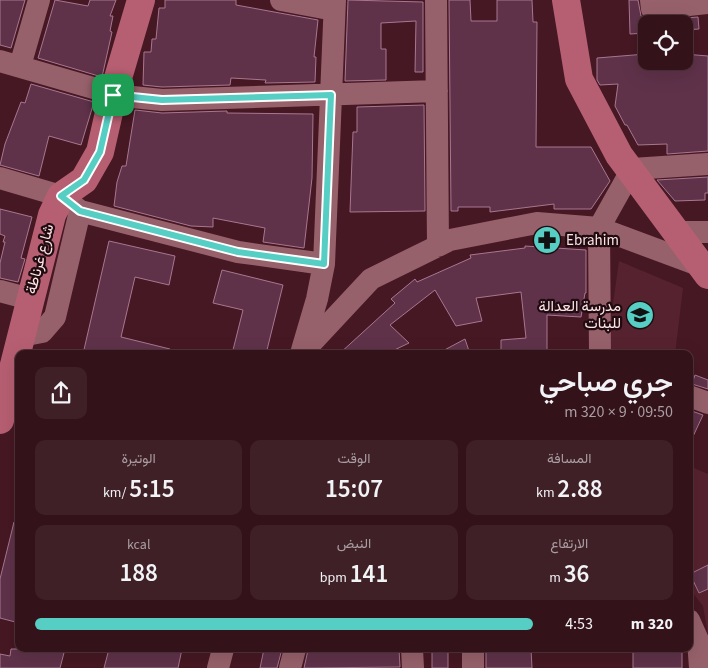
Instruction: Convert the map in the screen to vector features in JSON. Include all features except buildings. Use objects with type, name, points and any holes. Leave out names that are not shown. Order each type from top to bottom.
[{"type":"main road","points":[[70,204],[100,152],[113,95],[141,0]]},
{"type":"main road","points":[[566,0],[579,79],[619,155],[632,169],[704,270]]},
{"type":"main road","name":"شارع غرناطة","points":[[17,350],[45,237],[70,204]]},
{"type":"main road","name":"شارع غرناطة","points":[[0,420],[4,389],[15,355]]},
{"type":"street","points":[[39,0],[10,64],[113,95],[162,100],[437,91]]},
{"type":"street","points":[[282,0],[334,5],[324,264],[317,299],[302,350]]},
{"type":"street","points":[[436,0],[438,246]]},
{"type":"street","points":[[651,0],[652,10],[708,3]]},
{"type":"street","points":[[600,350],[599,228],[632,169],[708,164]]},
{"type":"street","points":[[0,178],[70,204],[238,252],[324,264]]},
{"type":"street","points":[[21,336],[42,332],[55,317],[70,204]]},
{"type":"street","points":[[305,350],[371,279],[450,240],[537,223],[599,228],[704,270]]},
{"type":"street","points":[[676,232],[708,232]]},
{"type":"street","points":[[0,291],[30,299]]},
{"type":"street","points":[[693,397],[708,403]]},
{"type":"street","points":[[693,629],[698,640],[700,668]]},
{"type":"street","points":[[218,668],[222,652]]},
{"type":"street","points":[[290,668],[294,652]]},
{"type":"street","points":[[412,652],[413,668]]},
{"type":"street","points":[[473,652],[473,668]]},
{"type":"shaded area","points":[[619,261],[683,288],[675,350],[607,350]]},
{"type":"shaded area","points":[[693,468],[708,474],[708,635],[703,606],[693,593]]},
{"type":"place","name":"Ebrahim","points":[[547,240]]},
{"type":"place","name":"مدرسة العدالة للبنات","points":[[640,315]]},
{"type":"route","points":[[113,95],[162,100],[331,95],[324,264],[238,252],[80,211],[61,196],[84,180],[100,152],[113,95]]}]
